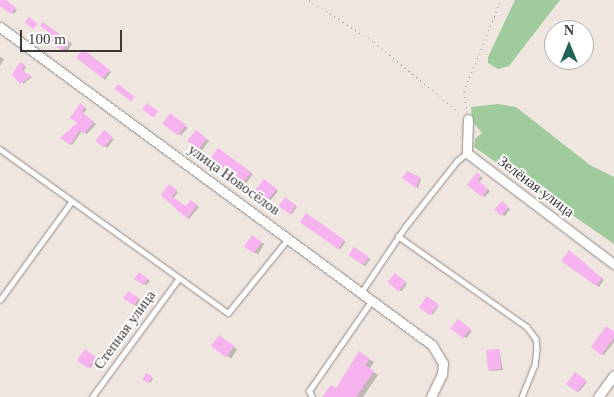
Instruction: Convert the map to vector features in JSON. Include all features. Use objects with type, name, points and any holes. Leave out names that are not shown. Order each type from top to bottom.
[{"type":"street","name":"улица Новосёлов","points":[[0,27],[362,291],[432,345],[443,363],[442,374],[431,397]]},
{"type":"street","points":[[467,153],[468,119]]},
{"type":"street","name":"Зелёная улица","points":[[467,153],[614,264]]},
{"type":"street","points":[[598,397],[614,375]]},
{"type":"lane","points":[[0,149],[228,313],[289,238]]},
{"type":"lane","points":[[362,291],[398,236],[456,161],[467,153]]},
{"type":"lane","points":[[0,300],[72,201]]},
{"type":"lane","points":[[398,236],[527,327],[536,339],[537,349],[522,397]]},
{"type":"lane","name":"Степная улица","points":[[92,397],[179,278]]},
{"type":"lane","points":[[312,397],[309,391],[372,299]]},
{"type":"path","points":[[309,0],[374,42],[468,119]]},
{"type":"path","points":[[468,119],[464,90],[500,0]]},
{"type":"green space","points":[[515,0],[560,0],[509,66],[498,69],[488,63],[488,57]]},
{"type":"green space","points":[[498,104],[516,107],[590,165],[614,177],[614,244],[474,147],[475,139],[482,133],[472,121],[471,107]]},
{"type":"building","points":[[0,0],[6,0],[16,8],[11,14],[0,6]]},
{"type":"building","points":[[29,17],[38,24],[33,29],[25,23]]},
{"type":"building","points":[[43,22],[69,42],[62,51],[46,38],[50,33],[40,26]]},
{"type":"building","points":[[83,49],[110,70],[103,79],[76,58]]},
{"type":"building","points":[[20,62],[25,65],[22,70],[31,76],[20,84],[12,75]]},
{"type":"building","points":[[118,84],[135,97],[131,101],[114,89]]},
{"type":"building","points":[[80,103],[85,107],[82,112],[94,122],[84,134],[80,130],[70,145],[60,138],[77,123],[70,118]]},
{"type":"building","points":[[147,103],[158,111],[154,118],[142,109]]},
{"type":"building","points":[[170,113],[186,125],[178,135],[162,123]]},
{"type":"building","points":[[104,130],[113,137],[104,148],[95,141]]},
{"type":"building","points":[[196,130],[207,139],[198,150],[187,141]]},
{"type":"building","points":[[218,148],[251,172],[244,183],[210,159]]},
{"type":"building","points":[[407,171],[420,177],[416,188],[402,178]]},
{"type":"building","points":[[477,172],[481,176],[478,180],[488,189],[482,197],[467,185]]},
{"type":"building","points":[[264,179],[277,189],[268,200],[255,190]]},
{"type":"building","points":[[169,184],[177,190],[172,197],[186,206],[191,200],[197,205],[187,219],[161,195]]},
{"type":"building","points":[[285,197],[296,205],[290,214],[279,206]]},
{"type":"building","points":[[502,201],[509,207],[501,216],[494,210]]},
{"type":"building","points":[[306,213],[345,240],[338,249],[300,222]]},
{"type":"building","points":[[252,235],[262,242],[254,253],[244,246]]},
{"type":"building","points":[[354,247],[369,257],[363,265],[348,255]]},
{"type":"building","points":[[569,250],[602,278],[596,286],[561,261]]},
{"type":"building","points":[[139,272],[148,279],[143,285],[134,279]]},
{"type":"building","points":[[395,273],[406,282],[398,291],[387,282]]},
{"type":"building","points":[[128,291],[139,298],[134,306],[123,299]]},
{"type":"building","points":[[427,296],[438,304],[430,316],[419,307]]},
{"type":"building","points":[[458,319],[471,329],[463,338],[451,328]]},
{"type":"building","points":[[606,326],[614,332],[614,338],[601,355],[591,347]]},
{"type":"building","points":[[219,335],[234,346],[226,357],[211,346]]},
{"type":"building","points":[[85,349],[96,357],[88,369],[77,360]]},
{"type":"building","points":[[499,349],[501,369],[488,370],[486,350]]},
{"type":"building","points":[[359,351],[370,359],[365,365],[374,371],[356,397],[322,397],[331,385],[336,388]]},
{"type":"building","points":[[575,372],[586,380],[578,392],[566,384]]},
{"type":"building","points":[[146,373],[152,376],[149,383],[142,380]]}]
